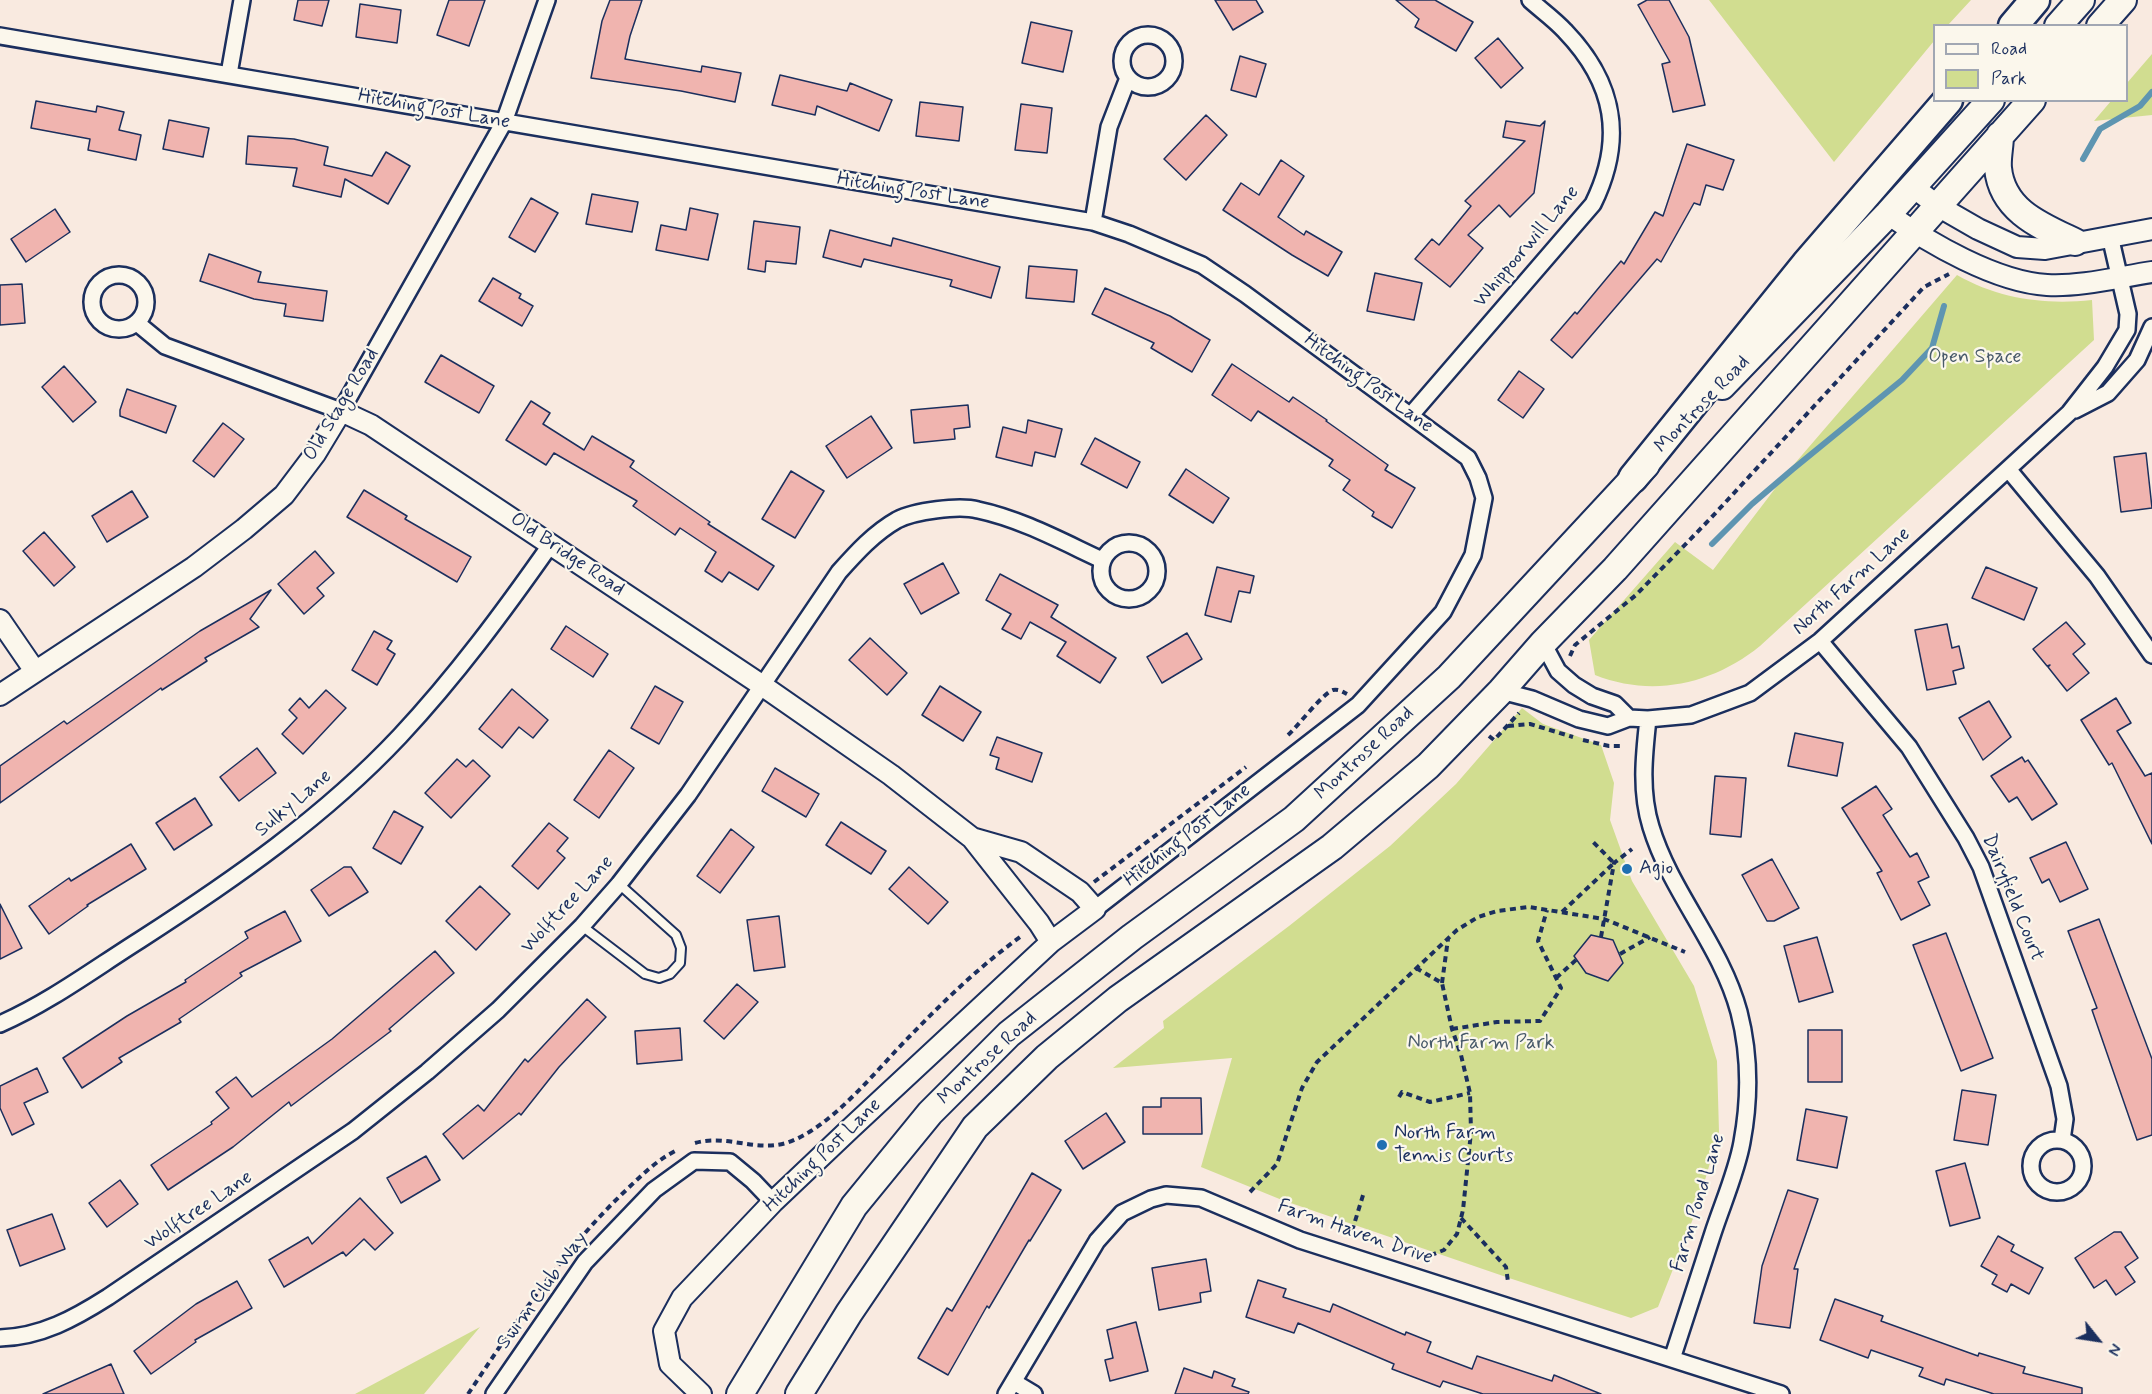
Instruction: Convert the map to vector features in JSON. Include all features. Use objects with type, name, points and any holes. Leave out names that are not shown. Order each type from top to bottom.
[{"type":"highway","points":[[2015,24],[2035,0]]},
{"type":"highway","points":[[1634,478],[1806,264],[1946,102]]},
{"type":"main road","points":[[2060,24],[2081,0]]},
{"type":"main road","points":[[2102,24],[2123,0]]},
{"type":"main road","name":"Montrose Road","points":[[740,1394],[854,1206],[930,1113],[1009,1034],[1132,937],[1294,819],[1449,676],[1634,478],[1888,214],[1989,102]]},
{"type":"main road","name":"Montrose Road","points":[[800,1394],[849,1313],[975,1127],[1047,1058],[1118,999],[1332,847],[1428,766],[1615,569],[2030,102]]},
{"type":"main road","points":[[2000,135],[1998,167],[2002,186],[2009,201],[2030,220],[2075,242]]},
{"type":"street","points":[[229,74],[242,0]]},
{"type":"street","name":"Old Stage Road","points":[[0,695],[194,567],[284,495],[315,454],[341,411],[504,123],[548,0]]},
{"type":"street","name":"Whippoorwill Lane","points":[[1411,415],[1593,204],[1608,169],[1612,148],[1612,127],[1609,104],[1600,79],[1586,56],[1564,30],[1530,0]]},
{"type":"street","name":"Hitching Post Lane","points":[[0,36],[1093,222],[1140,238],[1202,265],[1468,458],[1478,478],[1484,498],[1473,555],[1443,612],[1358,705],[1051,942],[773,1202],[682,1298],[664,1331],[670,1364],[702,1394]]},
{"type":"street","points":[[1093,222],[1109,126],[1128,78]]},
{"type":"street","points":[[1913,187],[1938,206],[1978,229],[2017,247],[2045,249],[2152,229]]},
{"type":"street","points":[[1888,214],[1914,233],[2007,277],[2046,285],[2072,284],[2152,272]]},
{"type":"street","name":"North Farm Lane","points":[[1501,691],[1532,699],[1579,719],[1608,726],[1629,718],[1648,719],[1691,715],[1750,693],[1820,641],[2069,413],[2105,367],[2127,330],[2128,314],[2110,236]]},
{"type":"street","name":"Old Bridge Road","points":[[137,323],[165,346],[341,411],[371,425],[763,686],[891,775],[972,838],[1039,923],[1051,942]]},
{"type":"street","name":"North Farm Lane","points":[[2069,413],[2108,393],[2137,360],[2152,327]]},
{"type":"street","points":[[2008,469],[2097,576],[2152,655]]},
{"type":"street","name":"Wolftree Lane","points":[[0,1338],[11,1338],[44,1330],[76,1317],[108,1297],[353,1131],[427,1072],[498,1010],[582,926],[619,884],[688,795],[839,572],[867,542],[898,519],[933,510],[977,509],[1019,523],[1102,560]]},
{"type":"street","name":"Sulky Lane","points":[[0,1024],[60,993],[176,917],[258,861],[311,818],[366,770],[430,703],[494,626],[551,544]]},
{"type":"street","points":[[0,620],[35,671]]},
{"type":"street","name":"Dairyfield Court","points":[[1820,641],[1909,747],[1966,838],[1981,867],[2059,1086],[2065,1119],[2062,1140]]},
{"type":"street","points":[[1544,643],[1558,671],[1574,685],[1592,696],[1615,704],[1629,718]]},
{"type":"street","name":"Farm Pond Lane","points":[[1648,719],[1643,776],[1650,827],[1666,866],[1726,974],[1739,1012],[1746,1048],[1749,1087],[1742,1144],[1672,1359]]},
{"type":"street","name":"Old Bridge Road","points":[[972,838],[1021,852],[1080,892],[1095,909]]},
{"type":"street","name":"Swim Club Way","points":[[494,1394],[585,1262],[654,1190],[694,1161],[730,1162],[773,1202]]},
{"type":"street","name":"Farm Haven Drive","points":[[1010,1388],[1097,1241],[1122,1213],[1151,1198],[1185,1195],[1202,1198],[1300,1240],[1781,1394]]},
{"type":"street","points":[[1010,1388],[1034,1394]]},
{"type":"lane","points":[[582,926],[645,974],[659,978],[670,974],[680,963],[681,948],[676,935],[619,884]]},
{"type":"path","points":[[1571,655],[1575,645],[1636,595],[1710,519],[1924,287],[1949,274],[1957,274]]},
{"type":"path","points":[[1283,739],[1300,724],[1324,695],[1333,690],[1349,695]]},
{"type":"path","points":[[1492,739],[1494,740],[1521,711]]},
{"type":"path","points":[[1507,726],[1530,724],[1588,741],[1620,746]]},
{"type":"path","points":[[1097,879],[1248,765]]},
{"type":"path","points":[[1592,841],[1614,863]]},
{"type":"path","points":[[1562,912],[1632,849]]},
{"type":"path","points":[[1601,937],[1614,863]]},
{"type":"path","points":[[1250,1192],[1277,1164],[1302,1088],[1317,1062],[1448,938],[1478,917],[1497,911],[1529,907],[1562,912],[1604,919],[1685,951]]},
{"type":"path","points":[[1452,1029],[1497,1022],[1540,1021],[1561,988],[1538,940],[1548,910]]},
{"type":"path","points":[[1429,1256],[1444,1250],[1454,1240],[1461,1218],[1471,1132],[1470,1093],[1442,983],[1448,938]]},
{"type":"path","points":[[1620,954],[1650,938]]},
{"type":"path","points":[[1556,978],[1577,959]]},
{"type":"path","points":[[1416,968],[1442,983]]},
{"type":"path","points":[[1399,1097],[1402,1092],[1430,1102],[1470,1093]]},
{"type":"path","points":[[1352,1232],[1364,1192]]},
{"type":"path","points":[[1461,1218],[1506,1267],[1508,1282]]},
{"type":"green space","points":[[1709,0],[1971,0],[1949,24],[1933,24],[1933,42],[1834,162]]},
{"type":"green space","points":[[2152,54],[2152,115],[2094,121],[2110,102],[2128,102],[2128,82]]},
{"type":"green space","name":"Open Space","points":[[1957,275],[2006,295],[2057,302],[2092,300],[2094,340],[1760,646],[1742,659],[1702,678],[1660,686],[1639,686],[1595,675],[1589,640],[1675,542],[1713,570],[1790,469]]},
{"type":"green space","name":"North Farm Park","points":[[1522,708],[1543,724],[1601,745],[1614,783],[1610,820],[1632,881],[1694,986],[1717,1061],[1719,1132],[1696,1211],[1658,1307],[1631,1318],[1282,1200],[1201,1167],[1232,1058],[1113,1068],[1164,1028],[1163,1021],[1390,846],[1456,784]]},
{"type":"green space","points":[[480,1327],[424,1394],[355,1394]]},
{"type":"building","points":[[298,0],[329,0],[322,26],[294,20]]},
{"type":"building","points":[[449,0],[485,0],[469,46],[437,35]]},
{"type":"building","points":[[610,0],[642,0],[625,59],[701,72],[702,66],[741,73],[735,102],[681,91],[591,78],[602,21]]},
{"type":"building","points":[[1215,0],[1256,0],[1263,12],[1233,30]]},
{"type":"building","points":[[1396,0],[1435,0],[1473,22],[1456,51],[1415,27],[1419,19]]},
{"type":"building","points":[[1647,0],[1669,0],[1689,37],[1705,105],[1673,112],[1662,64],[1670,62],[1638,5]]},
{"type":"building","points":[[360,4],[401,10],[397,43],[356,37]]},
{"type":"building","points":[[1031,22],[1072,31],[1063,72],[1022,63]]},
{"type":"building","points":[[1498,38],[1523,68],[1501,88],[1475,58]]},
{"type":"building","points":[[1240,56],[1266,64],[1256,97],[1231,90]]},
{"type":"building","points":[[780,75],[847,91],[850,83],[892,100],[879,131],[817,106],[815,115],[772,105]]},
{"type":"building","points":[[36,101],[96,112],[97,106],[124,112],[119,130],[141,135],[136,160],[88,150],[90,139],[31,128]]},
{"type":"building","points":[[920,102],[963,107],[959,141],[916,136]]},
{"type":"building","points":[[1021,104],[1052,108],[1047,153],[1015,150]]},
{"type":"building","points":[[1206,115],[1227,135],[1186,180],[1164,159]]},
{"type":"building","points":[[169,120],[209,128],[203,157],[163,149]]},
{"type":"building","points":[[1506,121],[1540,126],[1545,121],[1534,193],[1510,217],[1499,205],[1468,235],[1483,248],[1450,287],[1415,259],[1432,239],[1439,245],[1471,206],[1465,201],[1525,141],[1503,137]]},
{"type":"building","points":[[248,136],[294,139],[328,147],[324,165],[372,176],[386,152],[410,166],[388,204],[345,179],[341,197],[293,186],[297,168],[246,164]]},
{"type":"building","points":[[1687,144],[1734,160],[1723,190],[1706,185],[1700,205],[1694,203],[1661,262],[1657,259],[1572,358],[1551,340],[1575,312],[1577,314],[1621,261],[1624,264],[1655,212],[1663,216]]},
{"type":"building","points":[[1281,160],[1304,176],[1278,217],[1304,235],[1306,231],[1342,252],[1328,276],[1223,210],[1241,183],[1259,195]]},
{"type":"building","points":[[592,194],[638,202],[632,232],[586,224]]},
{"type":"building","points":[[531,198],[558,213],[535,252],[509,237]]},
{"type":"building","points":[[690,208],[718,214],[708,260],[656,250],[661,225],[686,230]]},
{"type":"building","points":[[55,209],[70,232],[26,262],[11,239]]},
{"type":"building","points":[[754,221],[800,227],[796,264],[766,261],[765,272],[748,269]]},
{"type":"building","points":[[830,230],[891,246],[893,238],[1000,267],[991,298],[950,286],[952,280],[864,259],[861,267],[823,257]]},
{"type":"building","points":[[209,254],[261,272],[258,282],[327,291],[323,321],[284,316],[286,304],[254,299],[200,281]]},
{"type":"building","points":[[1029,266],[1077,270],[1074,302],[1026,298]]},
{"type":"building","points":[[1375,273],[1422,283],[1414,320],[1367,311]]},
{"type":"building","points":[[493,278],[521,294],[519,298],[533,306],[522,326],[479,301]]},
{"type":"building","points":[[22,284],[25,323],[0,325],[0,285]]},
{"type":"building","points":[[1105,288],[1170,316],[1210,340],[1192,372],[1151,348],[1154,343],[1092,314]]},
{"type":"building","points":[[441,355],[494,386],[479,413],[425,382]]},
{"type":"building","points":[[1232,364],[1289,402],[1293,397],[1327,420],[1388,465],[1385,470],[1415,488],[1392,528],[1372,516],[1374,512],[1343,490],[1350,480],[1329,466],[1333,460],[1258,411],[1251,421],[1212,395]]},
{"type":"building","points":[[64,366],[96,402],[73,422],[42,387]]},
{"type":"building","points":[[1519,371],[1544,389],[1523,418],[1498,400]]},
{"type":"building","points":[[127,389],[176,406],[166,433],[120,416]]},
{"type":"building","points":[[531,401],[550,413],[543,424],[584,450],[592,436],[634,461],[630,467],[710,522],[708,524],[774,566],[758,590],[729,572],[722,582],[705,571],[716,552],[680,528],[675,535],[633,506],[637,501],[554,453],[546,465],[506,440]]},
{"type":"building","points":[[968,405],[970,427],[954,429],[955,439],[914,443],[911,410]]},
{"type":"building","points":[[871,416],[892,448],[847,478],[826,446]]},
{"type":"building","points":[[1028,420],[1062,429],[1055,457],[1035,452],[1032,466],[996,457],[1003,427],[1026,433]]},
{"type":"building","points":[[223,423],[244,439],[214,477],[193,461]]},
{"type":"building","points":[[1095,438],[1140,462],[1127,488],[1081,464]]},
{"type":"building","points":[[2146,453],[2152,508],[2121,512],[2114,457]]},
{"type":"building","points":[[1186,469],[1229,498],[1213,523],[1169,495]]},
{"type":"building","points":[[791,471],[824,491],[795,538],[762,519]]},
{"type":"building","points":[[364,490],[407,516],[405,519],[471,557],[457,582],[347,517]]},
{"type":"building","points":[[132,491],[148,517],[107,542],[92,516]]},
{"type":"building","points":[[44,532],[75,567],[54,586],[23,551]]},
{"type":"building","points":[[315,551],[334,573],[317,588],[324,596],[304,614],[278,584]]},
{"type":"building","points":[[943,563],[959,593],[921,614],[904,584]]},
{"type":"building","points":[[1217,567],[1254,576],[1250,593],[1239,591],[1231,622],[1205,615]]},
{"type":"building","points":[[1986,567],[2037,588],[2024,620],[1972,598]]},
{"type":"building","points":[[1000,574],[1058,605],[1051,617],[1116,658],[1100,683],[1057,656],[1066,642],[1030,622],[1021,639],[1002,629],[1011,614],[986,600]]},
{"type":"building","points":[[271,590],[250,619],[259,627],[205,658],[207,661],[162,690],[161,688],[0,803],[0,766],[64,721],[67,724],[200,631]]},
{"type":"building","points":[[2066,622],[2085,644],[2073,654],[2089,673],[2067,691],[2048,667],[2050,665],[2047,666],[2033,649]]},
{"type":"building","points":[[1947,624],[1952,648],[1959,646],[1964,668],[1953,671],[1956,684],[1927,690],[1915,630]]},
{"type":"building","points":[[566,626],[608,654],[593,677],[551,649]]},
{"type":"building","points":[[374,631],[392,641],[387,649],[395,654],[377,685],[352,670]]},
{"type":"building","points":[[1187,633],[1202,659],[1162,683],[1147,657]]},
{"type":"building","points":[[870,638],[907,673],[887,695],[849,660]]},
{"type":"building","points":[[655,686],[683,702],[659,744],[631,728]]},
{"type":"building","points":[[940,686],[981,712],[963,741],[922,715]]},
{"type":"building","points":[[512,689],[548,720],[533,738],[519,727],[502,748],[479,729]]},
{"type":"building","points":[[326,690],[346,708],[303,754],[282,734],[297,718],[289,710],[300,698],[309,708]]},
{"type":"building","points":[[2116,698],[2131,723],[2117,731],[2145,776],[2152,773],[2152,844],[2112,763],[2109,765],[2081,720]]},
{"type":"building","points":[[1989,701],[2011,737],[1983,760],[1959,718]]},
{"type":"building","points":[[1795,733],[1843,743],[1837,776],[1788,766]]},
{"type":"building","points":[[997,737],[1042,753],[1032,782],[996,769],[999,758],[990,755]]},
{"type":"building","points":[[257,748],[276,773],[239,801],[220,777]]},
{"type":"building","points":[[609,750],[634,768],[599,818],[574,800]]},
{"type":"building","points":[[2022,757],[2025,762],[2028,760],[2057,804],[2032,820],[2017,797],[2009,802],[1991,776]]},
{"type":"building","points":[[457,759],[466,767],[473,760],[490,776],[451,818],[425,793]]},
{"type":"building","points":[[775,768],[819,794],[806,817],[762,791]]},
{"type":"building","points":[[1715,776],[1746,778],[1741,837],[1710,834]]},
{"type":"building","points":[[1876,786],[1892,809],[1883,815],[1910,857],[1917,853],[1929,877],[1918,882],[1930,905],[1901,920],[1877,873],[1882,871],[1842,808]]},
{"type":"building","points":[[195,798],[212,825],[174,850],[156,823]]},
{"type":"building","points":[[394,811],[423,827],[401,864],[373,848]]},
{"type":"building","points":[[841,822],[886,851],[871,874],[826,845]]},
{"type":"building","points":[[549,823],[568,838],[557,851],[565,858],[538,889],[512,866]]},
{"type":"building","points":[[731,829],[754,847],[720,893],[697,876]]},
{"type":"building","points":[[2066,842],[2088,889],[2060,902],[2049,879],[2042,883],[2030,858]]},
{"type":"building","points":[[131,844],[146,869],[87,905],[49,934],[29,906],[69,878],[71,881]]},
{"type":"building","points":[[1772,859],[1799,908],[1774,921],[1767,921],[1742,875]]},
{"type":"building","points":[[344,867],[351,867],[368,892],[329,916],[311,890]]},
{"type":"building","points":[[909,867],[948,902],[928,924],[889,889]]},
{"type":"building","points":[[480,886],[510,914],[476,950],[446,921]]},
{"type":"building","points":[[0,904],[22,948],[0,959]]},
{"type":"building","points":[[285,911],[301,941],[240,973],[242,976],[179,1019],[181,1022],[119,1058],[122,1062],[82,1088],[63,1058],[127,1016],[186,982],[185,980],[248,938],[245,932]]},
{"type":"building","points":[[779,916],[785,967],[754,971],[747,920]]},
{"type":"building","points":[[2099,919],[2152,1059],[2152,1135],[2137,1140],[2092,1010],[2097,1008],[2068,931]]},
{"type":"building","points":[[1946,933],[1993,1058],[1961,1071],[1913,945]]},
{"type":"building","points":[[1591,935],[1613,940],[1623,963],[1608,981],[1586,973],[1574,956]]},
{"type":"building","points":[[1817,937],[1833,992],[1799,1002],[1784,946]]},
{"type":"building","points":[[435,951],[454,973],[389,1029],[391,1031],[291,1106],[289,1102],[233,1147],[168,1190],[151,1165],[212,1124],[211,1122],[229,1108],[216,1092],[236,1077],[252,1097],[332,1039]]},
{"type":"building","points":[[737,984],[758,1002],[724,1039],[704,1021]]},
{"type":"building","points":[[587,999],[606,1017],[559,1067],[521,1115],[519,1113],[463,1159],[443,1134],[478,1105],[484,1111],[525,1059],[528,1062]]},
{"type":"building","points":[[680,1028],[682,1060],[637,1064],[635,1031]]},
{"type":"building","points":[[1808,1030],[1842,1030],[1842,1082],[1808,1082]]},
{"type":"building","points":[[37,1068],[48,1092],[24,1103],[34,1124],[12,1135],[0,1108],[0,1086]]},
{"type":"building","points":[[1962,1090],[1996,1095],[1988,1145],[1954,1140]]},
{"type":"building","points":[[1161,1098],[1201,1098],[1202,1134],[1143,1134],[1143,1107],[1161,1107]]},
{"type":"building","points":[[1806,1109],[1847,1117],[1837,1168],[1797,1160]]},
{"type":"building","points":[[1106,1113],[1125,1142],[1083,1169],[1065,1141]]},
{"type":"building","points":[[426,1156],[440,1180],[401,1203],[387,1178]]},
{"type":"building","points":[[1965,1163],[1980,1218],[1950,1226],[1936,1171]]},
{"type":"building","points":[[1032,1173],[1061,1190],[989,1308],[987,1306],[948,1375],[918,1358],[947,1308],[952,1311]]},
{"type":"building","points":[[120,1180],[138,1204],[107,1227],[89,1203]]},
{"type":"building","points":[[1788,1190],[1818,1199],[1794,1269],[1798,1269],[1790,1328],[1754,1323],[1762,1266]]},
{"type":"building","points":[[360,1198],[393,1233],[375,1250],[364,1239],[346,1256],[343,1252],[284,1287],[269,1260],[308,1237],[312,1244]]},
{"type":"building","points":[[52,1214],[65,1249],[20,1266],[7,1230]]},
{"type":"building","points":[[2114,1232],[2121,1232],[2138,1258],[2125,1267],[2135,1282],[2116,1295],[2106,1280],[2094,1288],[2075,1258]]},
{"type":"building","points":[[1998,1236],[2014,1245],[2011,1251],[2043,1268],[2029,1294],[2011,1284],[2007,1292],[1992,1284],[1997,1275],[1981,1266]]},
{"type":"building","points":[[1206,1259],[1211,1291],[1200,1293],[1201,1302],[1159,1310],[1152,1268]]},
{"type":"building","points":[[1258,1280],[1286,1289],[1283,1297],[1330,1312],[1333,1304],[1405,1335],[1406,1332],[1431,1342],[1427,1352],[1472,1369],[1477,1356],[1552,1381],[1554,1375],[1601,1394],[1483,1394],[1443,1381],[1440,1387],[1392,1369],[1394,1364],[1298,1323],[1294,1333],[1246,1317]]},
{"type":"building","points":[[237,1281],[252,1308],[195,1340],[196,1342],[151,1374],[134,1351],[196,1304]]},
{"type":"building","points":[[1835,1299],[1883,1316],[1881,1321],[1978,1356],[1979,1353],[2025,1367],[2023,1373],[2082,1388],[2082,1394],[1994,1394],[1946,1379],[1944,1385],[1919,1376],[1923,1368],[1871,1350],[1868,1358],[1820,1340]]},
{"type":"building","points":[[1136,1322],[1148,1371],[1110,1381],[1105,1360],[1113,1358],[1107,1330]]},
{"type":"building","points":[[111,1364],[124,1394],[43,1394]]},
{"type":"building","points":[[1184,1368],[1212,1378],[1214,1371],[1235,1379],[1232,1386],[1249,1392],[1248,1394],[1175,1394]]},
{"type":"waterway","points":[[2083,159],[2100,129],[2140,106],[2152,92]]},
{"type":"waterway","points":[[1712,544],[1752,504],[1902,380],[1932,348],[1944,306]]},
{"type":"place","name":"Agio","points":[[1627,869]]},
{"type":"place","name":"North Farm Tennis Courts","points":[[1382,1145]]}]
